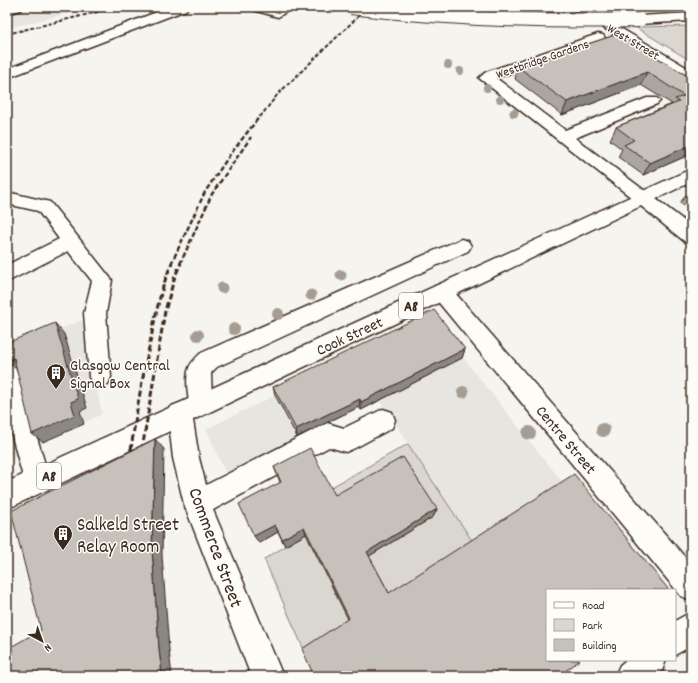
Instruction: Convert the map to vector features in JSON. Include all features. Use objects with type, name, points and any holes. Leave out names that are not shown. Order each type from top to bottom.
[{"type":"main road","points":[[7,10],[18,7]]},
{"type":"main road","points":[[7,74],[182,7]]},
{"type":"main road","points":[[257,7],[278,13],[288,7]]},
{"type":"main road","points":[[351,7],[396,13],[487,20],[562,22],[691,17]]},
{"type":"main road","points":[[428,7],[477,10],[625,7]]},
{"type":"main road","name":"West Street","points":[[576,7],[691,76]]},
{"type":"main road","name":"Westbridge Gardens","points":[[598,38],[486,78],[691,236]]},
{"type":"main road","points":[[562,137],[652,101]]},
{"type":"main road","name":"Cook Street","points":[[7,496],[691,175]]},
{"type":"main road","points":[[7,198],[44,206],[102,280],[95,313],[100,377]]},
{"type":"main road","points":[[7,274],[71,241]]},
{"type":"main road","name":"Commerce Street","points":[[267,676],[197,504],[186,458],[190,409],[199,370],[208,360],[461,246]]},
{"type":"main road","name":"Centre Street","points":[[442,292],[691,586]]},
{"type":"main road","points":[[7,374],[37,482]]},
{"type":"main road","points":[[197,504],[327,435],[346,440],[383,420]]},
{"type":"main road","points":[[676,639],[691,627]]},
{"type":"main road","points":[[631,676],[650,661]]},
{"type":"shaded area","points":[[7,7],[98,7],[7,28]]},
{"type":"shaded area","points":[[432,319],[648,589],[546,589],[547,676],[473,541],[379,400],[361,410],[359,407],[227,476],[206,429]]},
{"type":"shaded area","points":[[82,320],[102,414],[7,459],[7,351]]},
{"type":"green space","points":[[691,26],[691,61],[635,27]]},
{"type":"green space","points":[[408,444],[473,542],[387,597],[366,558],[432,517],[336,504],[328,489]]},
{"type":"green space","points":[[306,534],[349,621],[304,650],[264,559]]},
{"type":"building","points":[[618,34],[691,78],[691,145],[650,163],[624,145],[634,140],[616,127],[679,102],[675,99],[684,96],[647,72],[567,102],[518,67]]},
{"type":"building","points":[[434,310],[465,349],[361,402],[360,399],[296,429],[273,387]]},
{"type":"building","name":"Glasgow Central Signal Box","points":[[55,323],[78,399],[71,402],[75,415],[32,434],[14,358],[7,361],[7,343]]},
{"type":"building","points":[[155,439],[152,549],[162,676],[7,676],[7,649],[41,630],[11,511]]},
{"type":"building","points":[[310,448],[335,495],[403,457],[437,509],[367,552],[389,593],[574,474],[668,589],[546,589],[546,661],[579,661],[559,676],[314,676],[302,649],[349,618],[304,527],[282,539],[275,525],[254,536],[239,504],[281,482],[274,467]]},
{"type":"railway","points":[[7,34],[118,7]]},
{"type":"railway","points":[[260,117],[278,94],[368,7]]},
{"type":"railway","points":[[171,264],[205,192],[229,156],[260,116]]},
{"type":"railway","points":[[180,264],[212,194],[251,137]]},
{"type":"railway","points":[[131,450],[140,394],[155,319],[162,291],[172,263]]},
{"type":"railway","points":[[142,450],[165,311],[175,276],[181,263]]},
{"type":"railway","points":[[129,462],[131,449]]},
{"type":"railway","points":[[141,456],[142,449]]},
{"type":"place","name":"Glasgow Central Signal Box","points":[[56,390]]},
{"type":"place","name":"Salkeld Street Relay Room","points":[[63,551]]}]
